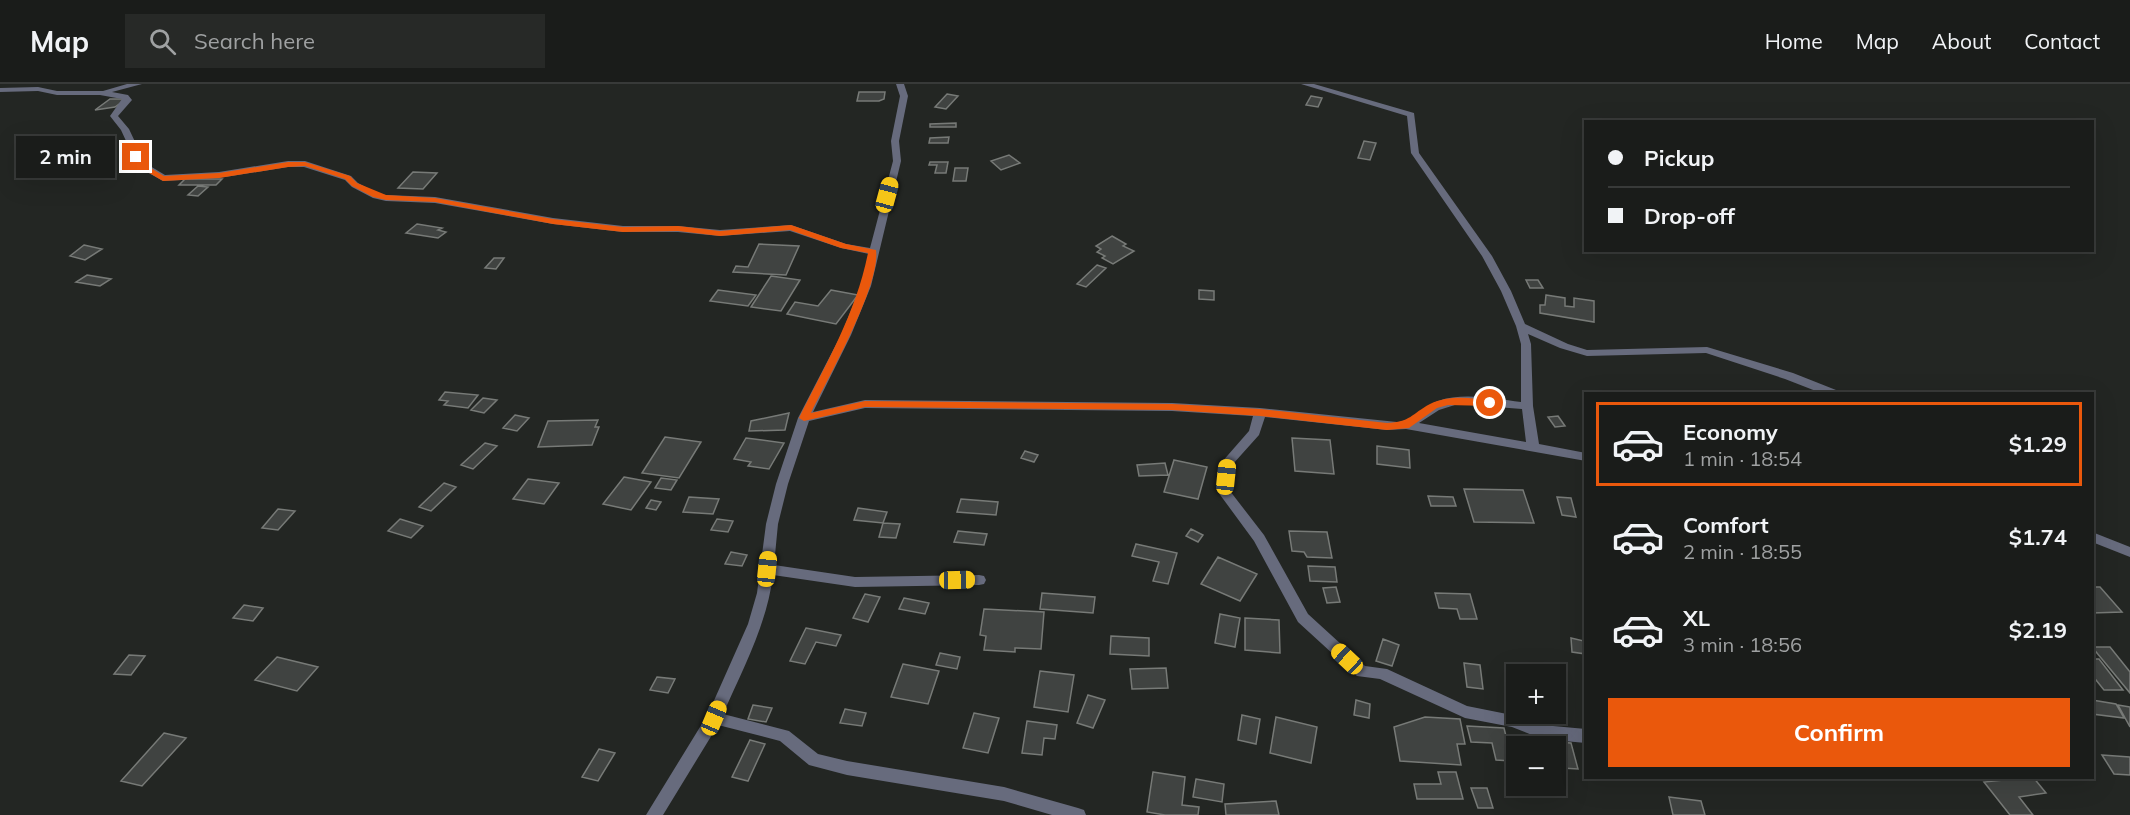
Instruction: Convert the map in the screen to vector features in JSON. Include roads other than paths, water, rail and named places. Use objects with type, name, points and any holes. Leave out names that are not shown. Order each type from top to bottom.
[{"type":"street","points":[[100,93],[138,84]]},
{"type":"street","points":[[654,815],[714,718],[755,624],[767,569],[774,514],[804,418],[856,312],[866,286],[897,161],[896,141],[904,96],[900,84]]},
{"type":"street","points":[[1305,84],[1411,116],[1415,153],[1487,256],[1521,326],[1526,344],[1527,406],[1533,447]]},
{"type":"street","points":[[0,90],[22,88],[57,93],[100,93],[125,97],[128,100],[114,116],[125,129],[141,165],[163,178],[219,175],[288,164],[305,164],[348,178],[355,185],[376,196],[386,198],[435,200],[553,221],[623,229],[678,229],[720,233],[791,228],[844,246],[873,252]]},
{"type":"street","points":[[1521,326],[1564,346],[1587,353],[1707,350],[1789,376],[1829,392]]},
{"type":"street","points":[[1405,425],[1434,406],[1458,400],[1527,406]]},
{"type":"street","points":[[804,418],[865,404],[1172,407],[1260,412],[1387,426],[1405,425],[1584,457]]},
{"type":"street","points":[[1260,412],[1255,432],[1227,463],[1224,492],[1259,538],[1304,618],[1362,672],[1382,673],[1465,712],[1512,721],[1542,732],[1584,736]]},
{"type":"street","points":[[2094,538],[2130,552]]},
{"type":"street","points":[[767,569],[855,582],[979,580]]},
{"type":"street","points":[[714,718],[784,736],[814,760],[847,768],[1004,794],[1078,815]]}]
